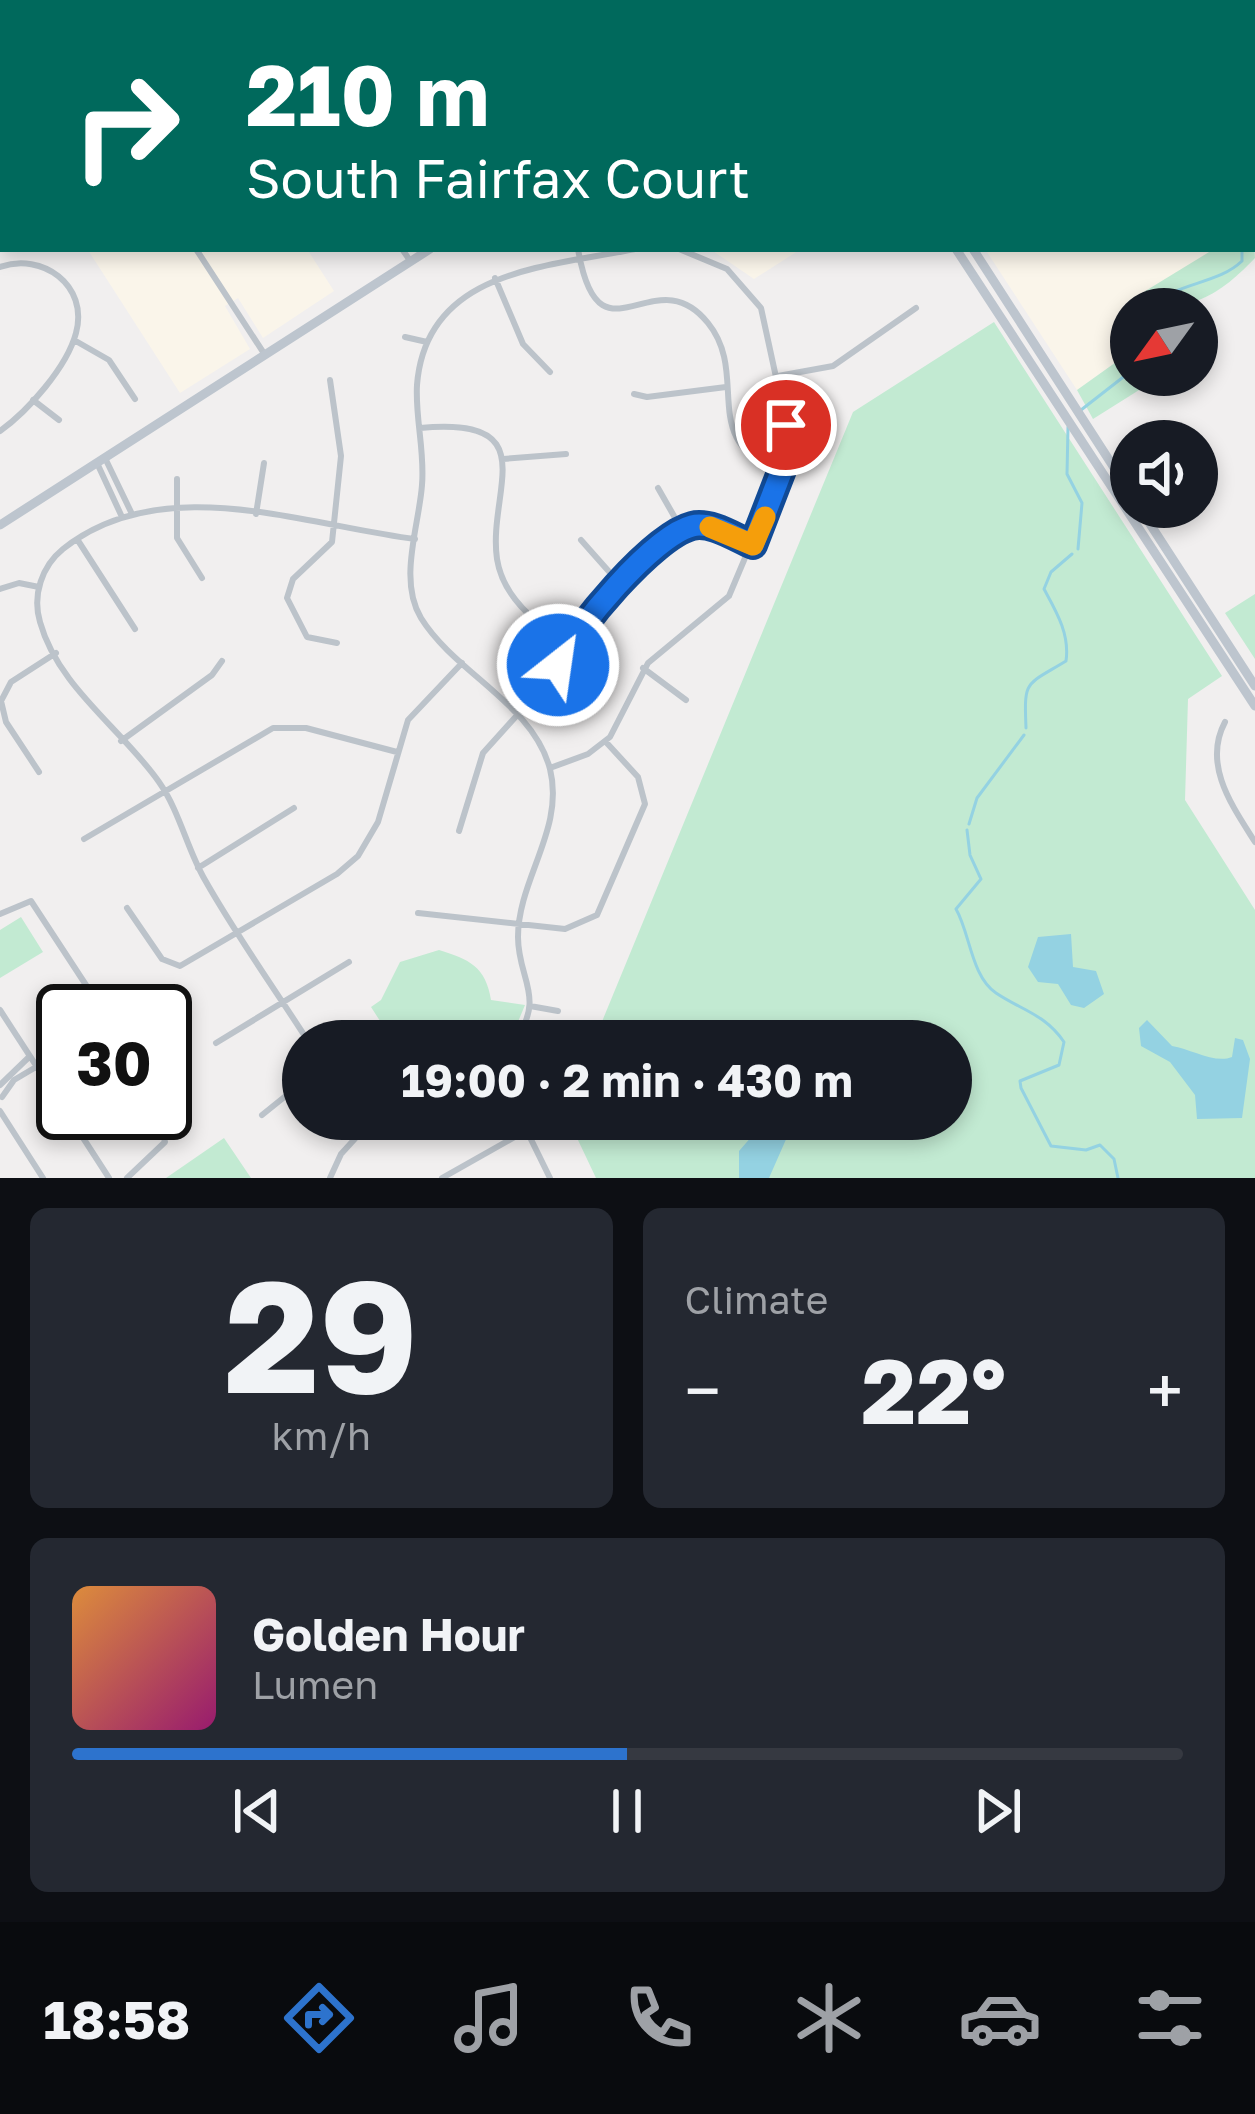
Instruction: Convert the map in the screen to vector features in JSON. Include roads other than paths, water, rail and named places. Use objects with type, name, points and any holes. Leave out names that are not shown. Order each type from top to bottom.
[{"type":"main road","points":[[0,525],[425,252]]},
{"type":"main road","points":[[958,252],[1255,706]]},
{"type":"main road","points":[[975,252],[1110,461]]},
{"type":"main road","points":[[1153,528],[1255,686]]},
{"type":"street","points":[[198,252],[265,355]]},
{"type":"street","points":[[405,252],[410,262]]},
{"type":"street","points":[[579,252],[585,290],[598,304],[613,308],[670,301],[702,316],[718,340],[742,451],[782,470]]},
{"type":"street","points":[[524,1020],[530,1006],[519,923],[551,819],[550,768],[536,738],[416,608],[411,586],[423,466],[417,388],[427,342],[459,300],[495,278],[620,252]]},
{"type":"street","points":[[550,768],[582,757],[605,742],[622,718],[643,668],[713,614],[735,587],[782,470],[787,435],[767,325],[748,288],[717,263],[687,252]]},
{"type":"street","points":[[0,267],[32,262],[57,274],[76,303],[74,340],[32,400],[0,431]]},
{"type":"street","points":[[495,278],[523,344],[550,372]]},
{"type":"street","points":[[778,376],[833,366],[916,308]]},
{"type":"street","points":[[405,337],[427,342]]},
{"type":"street","points":[[74,340],[109,360],[135,399]]},
{"type":"street","points":[[330,380],[341,456],[331,547],[293,579],[287,598],[307,637],[337,643]]},
{"type":"street","points":[[634,394],[647,398],[726,387]]},
{"type":"street","points":[[32,400],[59,419]]},
{"type":"street","points":[[420,428],[470,428],[503,459],[566,454]]},
{"type":"street","points":[[503,459],[496,550],[501,573],[540,625],[568,643]]},
{"type":"street","points":[[101,460],[132,514]]},
{"type":"street","points":[[101,460],[122,517]]},
{"type":"street","points":[[256,514],[264,463]]},
{"type":"street","points":[[177,478],[178,542],[202,578]]},
{"type":"street","points":[[658,488],[682,530]]},
{"type":"street","points":[[295,1020],[198,868],[165,792],[56,652],[39,618],[39,586],[52,560],[77,539],[122,517],[176,508],[335,524],[415,539]]},
{"type":"street","points":[[459,831],[483,753],[548,681],[590,611],[682,530],[709,526],[753,545]]},
{"type":"street","points":[[77,539],[135,629]]},
{"type":"street","points":[[581,540],[620,584]]},
{"type":"street","points":[[0,589],[19,583],[39,586]]},
{"type":"street","points":[[713,614],[719,622]]},
{"type":"street","points":[[39,772],[6,722],[0,701],[11,682],[56,652]]},
{"type":"street","points":[[121,741],[212,675],[222,661]]},
{"type":"street","points":[[128,908],[172,970],[337,874],[358,856],[378,822],[412,714],[462,663]]},
{"type":"street","points":[[643,668],[686,700]]},
{"type":"street","points":[[1225,722],[1219,735],[1220,774],[1255,842]]},
{"type":"street","points":[[84,839],[280,727],[305,728],[398,752]]},
{"type":"street","points":[[418,913],[565,929],[587,922],[614,887],[642,817],[644,791],[634,771],[605,742]]},
{"type":"street","points":[[644,791],[656,789]]},
{"type":"street","points":[[198,868],[294,808]]},
{"type":"street","points":[[0,914],[31,901],[85,984]]},
{"type":"street","points":[[587,922],[594,934]]},
{"type":"street","points":[[216,1042],[349,962]]},
{"type":"street","points":[[530,1006],[558,1011]]},
{"type":"street","points":[[0,1010],[36,1067],[14,1080],[1,1096],[0,1109],[43,1178]]},
{"type":"street","points":[[0,1085],[28,1055]]},
{"type":"street","points":[[262,1115],[282,1099]]},
{"type":"street","points":[[84,1140],[109,1178]]},
{"type":"street","points":[[128,1178],[165,1140]]},
{"type":"street","points":[[330,1178],[341,1154],[354,1140]]},
{"type":"street","points":[[442,1178],[508,1140]]},
{"type":"street","points":[[531,1140],[550,1178]]},
{"type":"water","points":[[1071,934],[1073,967],[1096,971],[1104,994],[1084,1008],[1071,1005],[1058,984],[1038,982],[1028,967],[1038,937]]},
{"type":"water","points":[[1147,1020],[1172,1046],[1211,1057],[1232,1057],[1235,1038],[1243,1040],[1250,1059],[1242,1118],[1197,1119],[1195,1095],[1170,1062],[1141,1046],[1139,1028]]},
{"type":"water","points":[[749,1140],[786,1140],[769,1178],[739,1178],[739,1151]]},
{"type":"waterway","points":[[1185,288],[1232,269],[1242,261],[1242,252]]},
{"type":"waterway","points":[[1081,410],[1110,387]]},
{"type":"waterway","points":[[1068,427],[1067,474],[1082,503],[1078,549]]},
{"type":"waterway","points":[[1026,728],[1030,685],[1066,661],[1064,632],[1044,589],[1051,572],[1072,554]]},
{"type":"waterway","points":[[969,824],[977,798],[1024,735]]},
{"type":"waterway","points":[[967,830],[970,855],[981,879],[956,909],[981,976],[996,993],[1041,1019],[1064,1042],[1059,1065],[1020,1081],[1021,1088],[1051,1146],[1086,1150],[1100,1145],[1114,1159],[1118,1178]]}]
